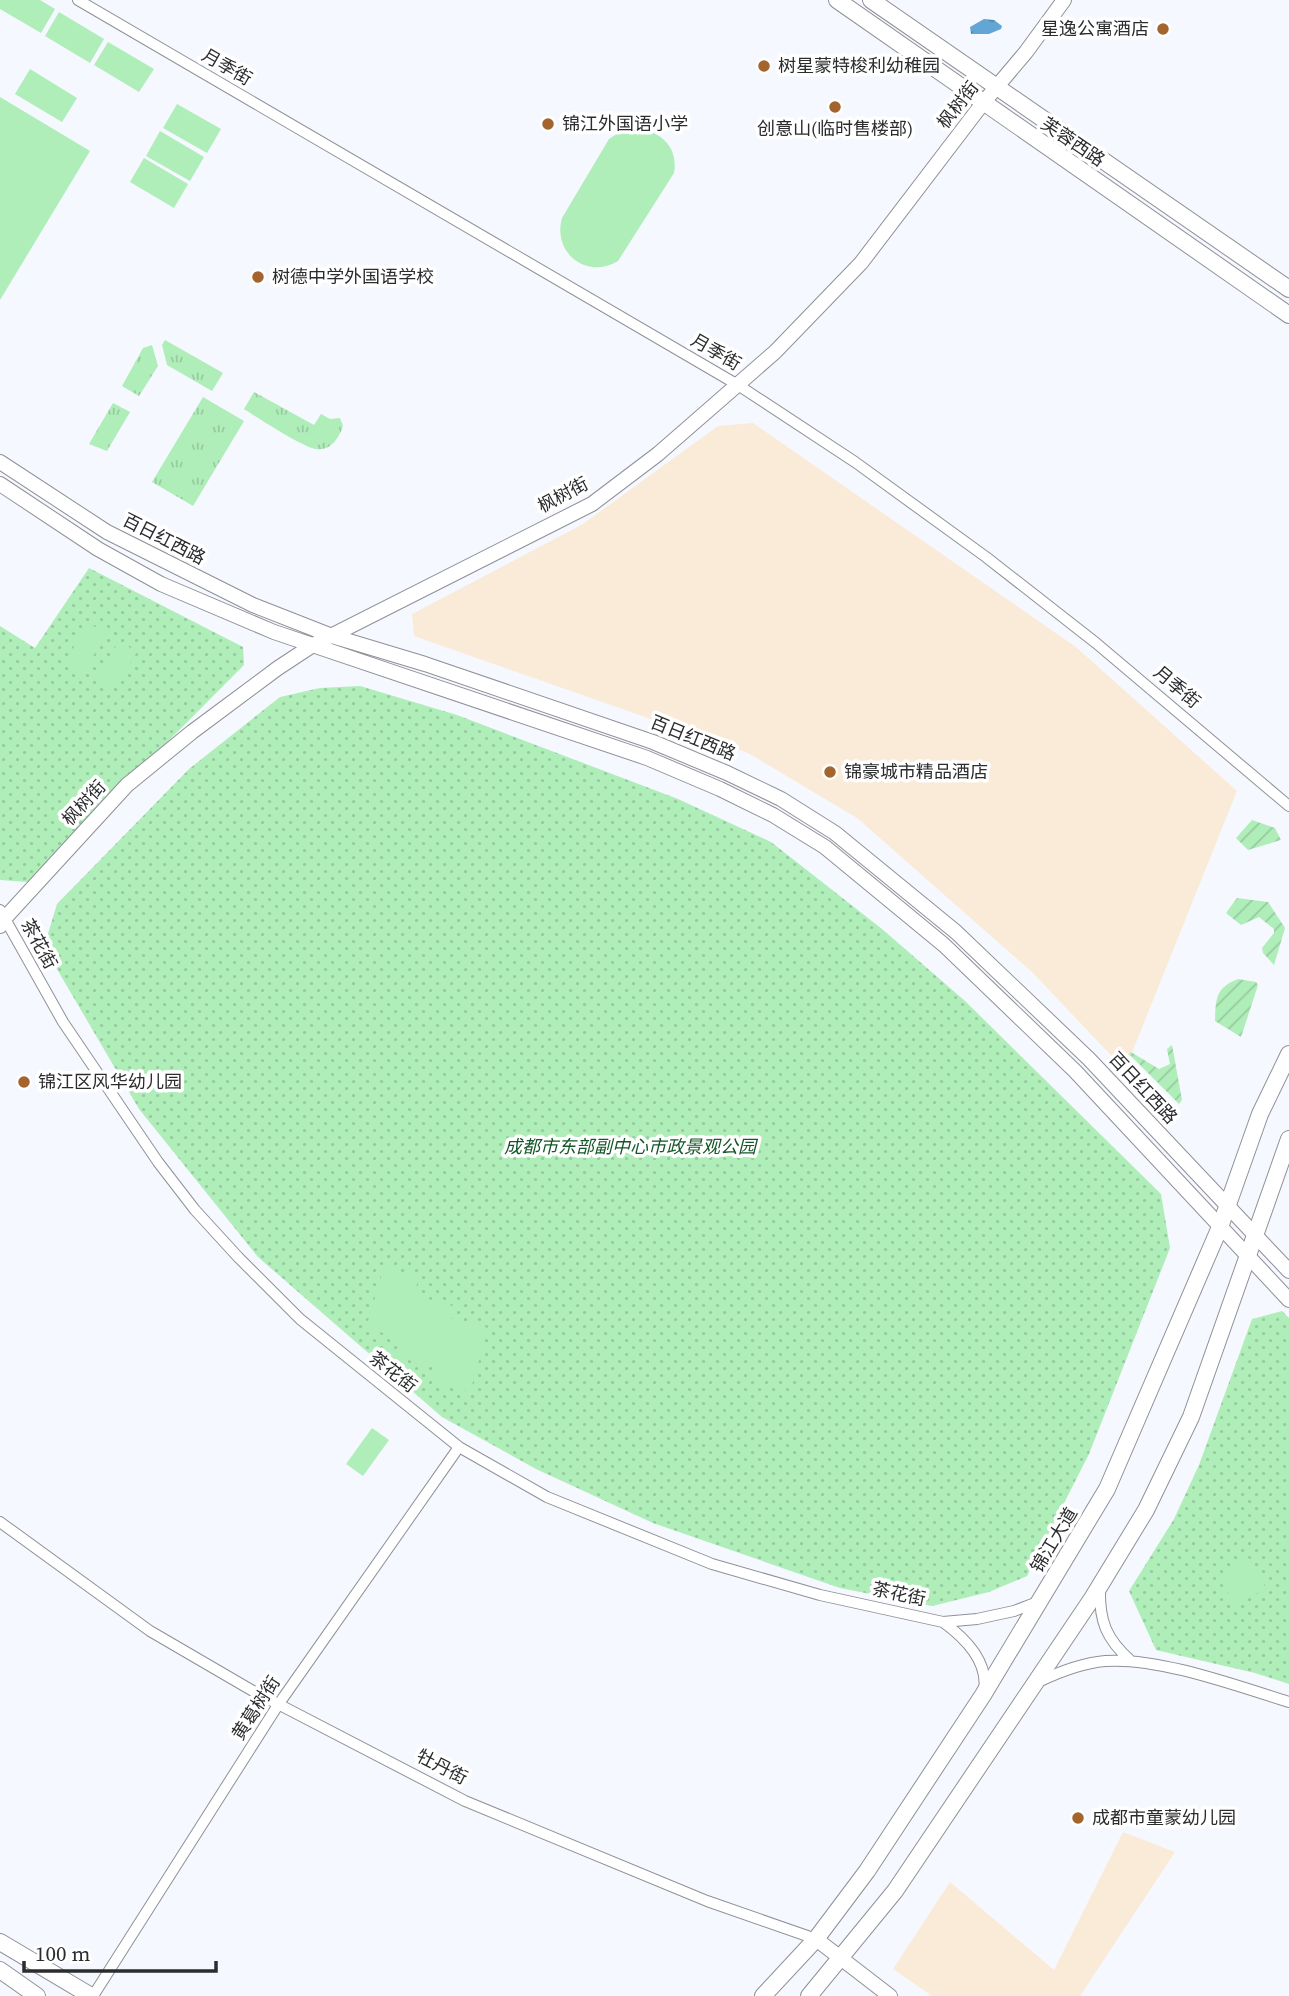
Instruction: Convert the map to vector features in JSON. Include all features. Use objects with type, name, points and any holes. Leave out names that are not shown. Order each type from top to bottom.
[{"type":"main road","name":"芙蓉西路","points":[[836,0],[1289,315]]},
{"type":"main road","name":"芙蓉西路","points":[[871,0],[1289,289]]},
{"type":"main road","name":"锦江大道","points":[[763,1996],[816,1939],[867,1871],[983,1695],[1107,1489],[1220,1227],[1260,1114],[1289,1054]]},
{"type":"main road","points":[[809,1996],[895,1891],[1100,1585],[1146,1510],[1191,1417],[1289,1139]]},
{"type":"main road","points":[[0,1942],[92,1996]]},
{"type":"main road","points":[[0,1970],[37,1996]]},
{"type":"street","name":"月季街","points":[[78,0],[737,385],[855,462],[986,557],[1096,643],[1289,806]]},
{"type":"street","name":"枫树街","points":[[2,918],[127,785],[278,668],[313,645],[592,504],[658,454],[775,352],[861,263],[1064,0]]},
{"type":"street","name":"百日红西路","points":[[0,462],[107,532],[253,604],[332,636],[425,664],[653,742],[727,772],[782,799],[835,832],[956,932],[1088,1059],[1289,1271]]},
{"type":"street","name":"百日红西路","points":[[0,484],[98,550],[161,584],[246,621],[313,645],[647,758],[762,809],[825,847],[944,945],[1075,1071],[1289,1300]]},
{"type":"street","name":"茶花街","points":[[2,918],[63,1022],[158,1162],[195,1210],[300,1319],[459,1447],[547,1497],[712,1563],[820,1595],[943,1622],[977,1619],[1014,1611],[1035,1603],[1048,1588]]},
{"type":"street","name":"黄葛树街","points":[[92,1996],[278,1704],[459,1447]]},
{"type":"street","name":"牡丹街","points":[[0,1522],[149,1631],[278,1704],[465,1801],[707,1901],[816,1939],[890,1996]]},
{"type":"street","points":[[1100,1585],[1099,1609],[1106,1631],[1116,1648],[1131,1661]]},
{"type":"street","name":"茶花街","points":[[943,1622],[963,1637],[975,1654],[984,1672],[983,1695]]},
{"type":"street","points":[[1035,1683],[1080,1666],[1105,1661],[1131,1661],[1200,1675],[1289,1702]]},
{"type":"shaded area","points":[[753,423],[1076,647],[1237,791],[1125,1070],[1032,972],[857,818],[748,753],[414,636],[412,614],[583,524],[718,426]]},
{"type":"shaded area","points":[[1123,1832],[1175,1852],[1080,1996],[932,1996],[893,1969],[950,1882],[1054,1970]]},
{"type":"green space","points":[[0,0],[40,0],[55,9],[41,33],[0,9]]},
{"type":"green space","points":[[59,12],[104,39],[90,63],[45,36]]},
{"type":"green space","points":[[108,42],[154,69],[139,92],[94,65]]},
{"type":"green space","points":[[30,69],[77,98],[62,122],[15,94]]},
{"type":"green space","points":[[0,97],[90,151],[0,300]]},
{"type":"green space","points":[[177,104],[221,129],[207,153],[163,128]]},
{"type":"green space","points":[[632,128],[650,132],[665,140],[673,154],[674,173],[618,261],[606,266],[584,265],[567,252],[562,242],[562,218],[609,139]]},
{"type":"green space","points":[[160,131],[204,157],[190,181],[146,156]]},
{"type":"green space","points":[[144,158],[188,184],[174,208],[130,182]]},
{"type":"green space","points":[[165,340],[223,373],[212,391],[167,365],[162,345]]},
{"type":"green space","points":[[152,345],[158,366],[139,396],[122,386],[143,348]]},
{"type":"green space","points":[[254,392],[314,425],[321,414],[330,419],[340,418],[343,426],[337,439],[326,448],[316,449],[280,432],[244,409]]},
{"type":"green space","points":[[203,397],[244,421],[193,506],[152,482]]},
{"type":"green space","points":[[113,403],[130,412],[107,451],[89,444]]},
{"type":"green space","points":[[89,568],[243,647],[244,665],[28,882],[0,880],[0,626],[35,648]]},
{"type":"green space","points":[[89,623],[107,634],[83,672],[65,661]]},
{"type":"green space","points":[[119,641],[137,652],[113,690],[95,679]]},
{"type":"green space","name":"成都市东部副中心市政景观公园","points":[[360,686],[457,715],[678,799],[771,842],[882,929],[965,1001],[1161,1194],[1170,1248],[1089,1454],[1027,1576],[989,1592],[932,1606],[840,1588],[653,1523],[536,1469],[442,1417],[258,1257],[139,1109],[44,947],[57,904],[189,769],[280,697],[320,688]]},
{"type":"green space","points":[[1252,820],[1275,828],[1281,840],[1248,850],[1236,838]]},
{"type":"green space","points":[[1237,898],[1268,902],[1285,928],[1274,965],[1262,948],[1274,933],[1274,929],[1259,917],[1241,925],[1226,913]]},
{"type":"green space","points":[[1238,979],[1256,982],[1258,985],[1241,1037],[1215,1021],[1218,995],[1230,982]]},
{"type":"green space","points":[[1172,1045],[1182,1100],[1179,1104],[1129,1054],[1131,1052],[1159,1069],[1170,1064],[1167,1049]]},
{"type":"green space","points":[[384,1267],[419,1277],[414,1295],[453,1306],[450,1318],[488,1328],[470,1392],[432,1381],[435,1368],[396,1356],[401,1338],[366,1328]]},
{"type":"green space","points":[[1282,1311],[1289,1318],[1289,1684],[1255,1673],[1156,1650],[1129,1591],[1174,1519],[1199,1465],[1252,1319]]},
{"type":"green space","points":[[372,1428],[389,1440],[363,1476],[346,1464]]},
{"type":"green space","points":[[1249,1558],[1266,1588],[1235,1606],[1218,1576]]},
{"type":"water","points":[[984,19],[994,20],[1002,26],[1001,29],[989,34],[971,34],[970,27]]},
{"type":"place","name":"星逸公寓酒店","points":[[1163,29]]},
{"type":"place","name":"树星蒙特梭利幼稚园","points":[[764,66]]},
{"type":"place","name":"创意山(临时售楼部)","points":[[835,107]]},
{"type":"place","name":"锦江外国语小学","points":[[548,124]]},
{"type":"place","name":"树德中学外国语学校","points":[[258,277]]},
{"type":"place","name":"锦豪城市精品酒店","points":[[830,772]]},
{"type":"place","name":"锦江区风华幼儿园","points":[[24,1082]]},
{"type":"place","name":"成都市童蒙幼儿园","points":[[1078,1818]]}]
